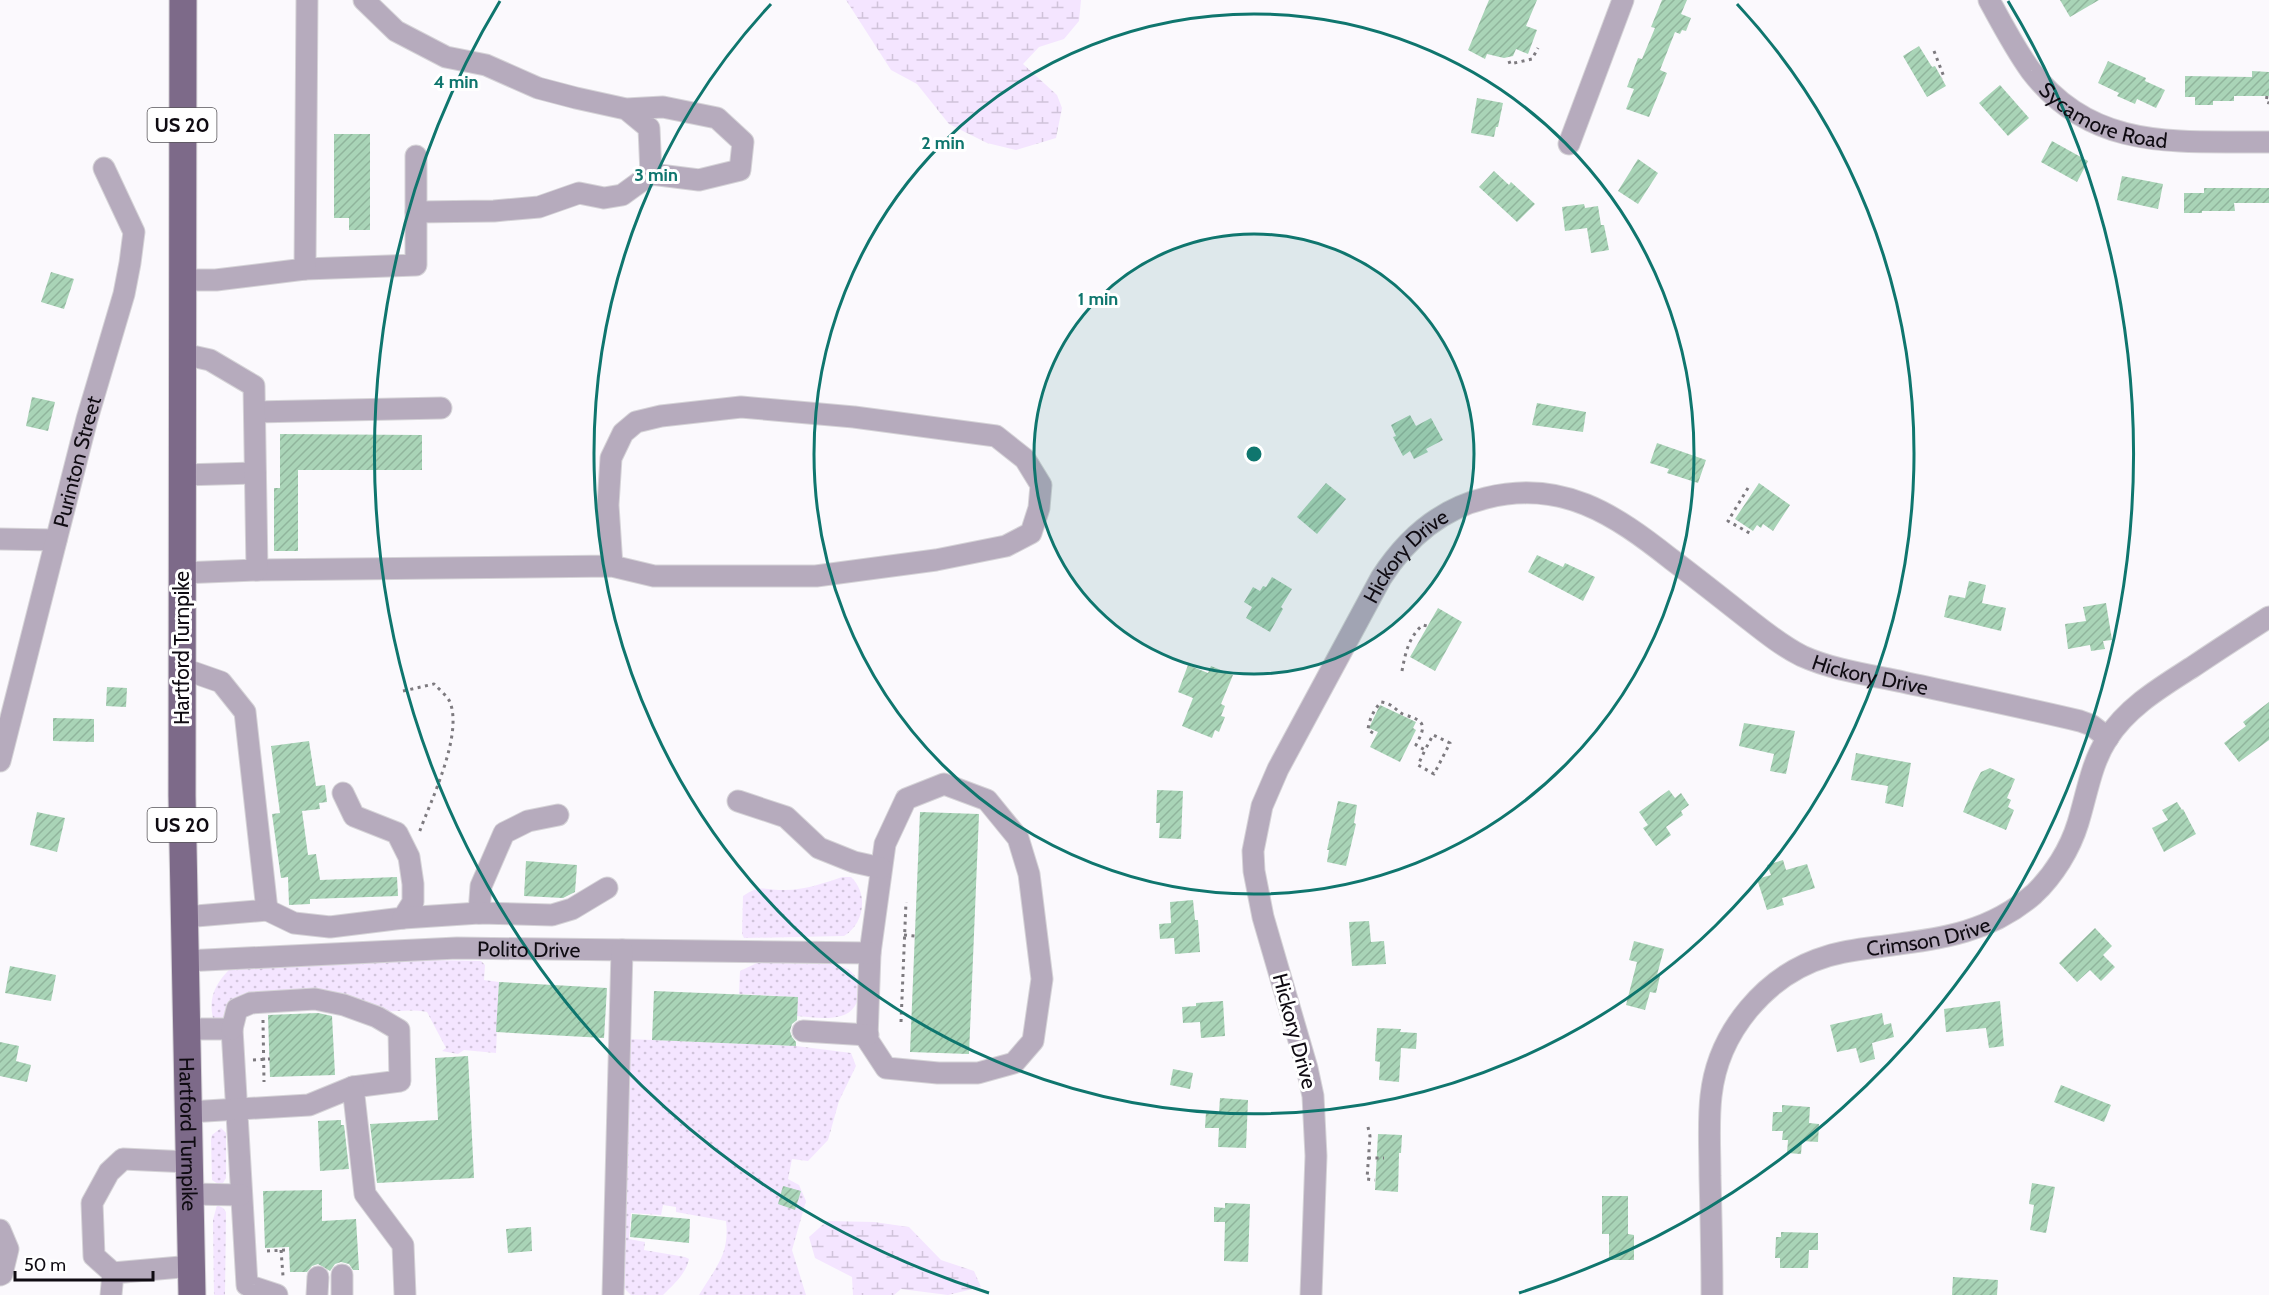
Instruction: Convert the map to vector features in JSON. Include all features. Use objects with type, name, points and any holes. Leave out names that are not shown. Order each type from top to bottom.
[{"type":"main road","name":"Hartford Turnpike","points":[[183,0],[181,668],[192,1295]]},
{"type":"street","points":[[306,269],[307,0]]},
{"type":"street","points":[[364,0],[396,31],[446,57],[486,65],[538,88],[626,109],[663,107],[717,118],[743,142],[740,170],[699,180],[651,174],[622,195],[604,198],[579,193],[539,207],[494,211],[416,213]]},
{"type":"street","points":[[1569,144],[1623,0]]},
{"type":"street","name":"Sycamore Road","points":[[1989,0],[2018,51],[2045,87],[2064,104],[2105,129],[2149,139],[2269,142]]},
{"type":"street","points":[[626,109],[649,129],[651,174]]},
{"type":"street","points":[[183,280],[216,280],[306,269],[416,265],[416,156]]},
{"type":"street","name":"Purinton Street","points":[[0,761],[87,419],[124,294],[130,263],[134,232],[104,168]]},
{"type":"street","points":[[183,354],[210,360],[254,386],[257,570]]},
{"type":"street","points":[[181,573],[612,566],[654,576],[816,576],[936,560],[1006,546],[1031,533],[1040,508],[1041,485],[1025,459],[996,436],[854,417],[741,407],[661,416],[636,422],[623,433],[611,458],[608,505],[612,566]]},
{"type":"street","points":[[255,412],[441,408]]},
{"type":"street","points":[[182,475],[255,473]]},
{"type":"street","name":"Hickory Drive","points":[[1311,1295],[1316,1156],[1313,1096],[1260,907],[1253,851],[1256,827],[1279,766],[1381,578],[1393,560],[1423,529],[1459,507],[1497,495],[1538,493],[1577,500],[1596,507],[1631,527],[1770,636],[1802,656],[1850,670],[2080,721],[2091,725],[2108,738]]},
{"type":"street","points":[[0,539],[56,540]]},
{"type":"street","name":"Crimson Drive","points":[[1712,1295],[1711,1096],[1721,1054],[1742,1016],[1772,985],[1808,963],[1846,951],[1963,933],[1984,926],[2021,904],[2050,876],[2071,842],[2092,772],[2108,738],[2126,715],[2155,691],[2269,617]]},
{"type":"street","points":[[181,668],[221,682],[245,712],[267,910]]},
{"type":"street","points":[[944,784],[987,800],[1018,838],[1029,874],[1042,979],[1033,1041],[1014,1063],[978,1073],[938,1073],[886,1068],[867,1039],[870,953],[881,868],[885,844],[906,799],[944,784]]},
{"type":"street","points":[[342,793],[354,816],[397,833],[410,857],[413,902],[403,918]]},
{"type":"street","points":[[738,801],[786,817],[819,849],[855,862],[881,868]]},
{"type":"street","points":[[479,914],[481,886],[504,833],[528,821],[558,815]]},
{"type":"street","points":[[184,917],[267,910],[294,923],[330,927],[403,918],[479,914],[552,915],[572,909],[607,888]]},
{"type":"street","name":"Polito Drive","points":[[185,961],[457,948],[870,953]]},
{"type":"street","points":[[613,1295],[622,950]]},
{"type":"street","points":[[189,1112],[236,1110],[309,1106],[353,1087],[400,1081],[399,1030],[377,1017],[315,999],[251,1003],[237,1008],[232,1029],[236,1110],[247,1285],[280,1286]]},
{"type":"street","points":[[187,1029],[232,1029]]},
{"type":"street","points":[[802,1031],[868,1035]]},
{"type":"street","points":[[353,1087],[365,1194],[402,1245],[405,1295]]},
{"type":"street","points":[[189,1162],[123,1159],[109,1172],[92,1203],[92,1214],[94,1256],[113,1273],[192,1266]]},
{"type":"street","points":[[190,1194],[241,1195]]},
{"type":"street","points":[[0,1230],[8,1249],[0,1275]]},
{"type":"street","points":[[111,1295],[113,1273]]},
{"type":"path","points":[[1509,61],[1510,64],[1532,59],[1538,48]]},
{"type":"path","points":[[1934,51],[1944,77],[1942,78]]},
{"type":"path","points":[[2267,96],[2266,102],[2269,103]]},
{"type":"path","points":[[1748,488],[1728,521],[1753,535]]},
{"type":"path","points":[[1402,670],[1405,655],[1414,634],[1423,625],[1427,626]]},
{"type":"path","points":[[403,691],[434,684],[450,701],[453,730],[443,771],[410,857]]},
{"type":"path","points":[[1373,733],[1368,730],[1373,712],[1381,702],[1390,703],[1403,715],[1418,718],[1423,724],[1422,733],[1416,745],[1425,750]]},
{"type":"path","points":[[1433,735],[1450,743],[1434,774],[1418,765],[1425,750],[1433,735]]},
{"type":"path","points":[[901,1022],[906,902]]},
{"type":"path","points":[[904,935],[915,936]]},
{"type":"path","points":[[262,1018],[264,1082]]},
{"type":"path","points":[[263,1059],[270,1059]]},
{"type":"path","points":[[1368,1127],[1367,1179],[1375,1180]]},
{"type":"path","points":[[1368,1158],[1384,1158]]},
{"type":"path","points":[[280,1286],[281,1250]]},
{"type":"path","points":[[267,1251],[287,1250]]},
{"type":"green space","points":[[846,0],[1081,0],[1079,21],[1064,39],[1039,47],[1023,64],[1057,95],[1062,108],[1056,138],[1016,150],[987,143],[949,124],[917,84],[891,70]]},
{"type":"green space","points":[[842,877],[851,877],[857,884],[862,900],[860,917],[851,931],[844,936],[744,938],[742,934],[743,896],[749,892],[762,888],[797,889]]},
{"type":"green space","points":[[380,959],[481,961],[485,965],[484,980],[499,982],[496,1053],[464,1050],[458,1054],[442,1051],[446,1048],[427,1012],[420,1011],[372,1011],[263,995],[235,998],[229,1002],[222,1021],[218,1022],[213,1018],[212,1003],[215,990],[232,967]]},
{"type":"green space","points":[[757,963],[836,964],[847,969],[858,982],[857,1002],[848,1013],[841,1016],[830,1018],[797,1016],[798,997],[739,994],[740,971]]},
{"type":"green space","points":[[629,1039],[796,1046],[851,1053],[856,1066],[839,1101],[828,1140],[808,1161],[792,1159],[788,1179],[799,1185],[806,1201],[792,1250],[806,1295],[699,1295],[720,1261],[726,1243],[726,1221],[676,1212],[676,1207],[663,1205],[661,1215],[631,1213],[629,1239],[645,1242],[644,1250],[689,1259],[685,1270],[663,1295],[631,1295],[623,1287]]},
{"type":"green space","points":[[221,1128],[226,1133],[226,1178],[223,1183],[218,1184],[212,1180],[211,1139],[212,1135]]},
{"type":"green space","points":[[217,1205],[226,1212],[225,1295],[214,1295],[213,1220]]},
{"type":"green space","points":[[827,1221],[874,1222],[909,1227],[941,1260],[974,1271],[981,1287],[948,1295],[901,1289],[894,1295],[853,1295],[852,1277],[815,1258],[809,1237]]},
{"type":"building","points":[[1489,0],[1537,0],[1526,26],[1537,30],[1528,54],[1516,49],[1513,56],[1504,58],[1487,54],[1485,59],[1468,50]]},
{"type":"building","points":[[1662,0],[1687,0],[1681,14],[1691,18],[1686,31],[1682,30],[1680,34],[1675,32],[1660,70],[1667,73],[1649,117],[1626,109],[1634,89],[1627,87],[1638,58],[1642,59],[1655,28],[1651,27]]},
{"type":"building","points":[[2060,0],[2099,0],[2070,17]]},
{"type":"building","points":[[1919,46],[1932,67],[1935,66],[1946,86],[1927,97],[1903,56]]},
{"type":"building","points":[[2108,61],[2146,78],[2145,81],[2165,90],[2156,108],[2137,99],[2135,104],[2117,96],[2119,93],[2098,83]]},
{"type":"building","points":[[2252,71],[2269,72],[2269,96],[2234,96],[2234,101],[2213,101],[2213,105],[2195,105],[2195,97],[2185,97],[2185,76],[2252,77]]},
{"type":"building","points":[[2000,85],[2029,118],[2008,136],[1979,103]]},
{"type":"building","points":[[1477,98],[1503,103],[1494,137],[1471,133]]},
{"type":"building","points":[[334,134],[370,134],[370,230],[349,230],[349,218],[334,218]]},
{"type":"building","points":[[2052,141],[2088,161],[2077,182],[2041,162]]},
{"type":"building","points":[[1638,159],[1658,173],[1638,204],[1618,191]]},
{"type":"building","points":[[1494,171],[1509,185],[1511,182],[1535,204],[1517,222],[1479,187]]},
{"type":"building","points":[[2122,176],[2163,184],[2158,209],[2117,200]]},
{"type":"building","points":[[2204,188],[2269,188],[2269,203],[2234,203],[2235,211],[2184,213],[2184,193],[2204,193]]},
{"type":"building","points":[[1584,204],[1585,208],[1598,206],[1609,250],[1591,253],[1587,228],[1565,231],[1562,207]]},
{"type":"building","points":[[51,272],[74,279],[64,309],[41,302]]},
{"type":"building","points":[[32,397],[55,402],[48,431],[26,426]]},
{"type":"building","points":[[1537,403],[1586,412],[1583,432],[1532,425]]},
{"type":"building","points":[[1410,415],[1416,426],[1431,418],[1443,440],[1426,449],[1428,452],[1414,459],[1410,451],[1403,456],[1393,437],[1396,436],[1391,425]]},
{"type":"building","points":[[280,434],[422,435],[422,470],[298,470],[298,551],[274,551],[274,488],[280,488]]},
{"type":"building","points":[[1657,443],[1706,460],[1698,483],[1667,473],[1669,469],[1650,463]]},
{"type":"building","points":[[1326,483],[1346,499],[1317,534],[1297,517]]},
{"type":"building","points":[[1759,483],[1790,505],[1773,531],[1763,524],[1761,528],[1757,525],[1753,531],[1735,519]]},
{"type":"building","points":[[1537,555],[1563,567],[1565,563],[1595,577],[1583,601],[1528,572]]},
{"type":"building","points":[[1272,577],[1292,589],[1270,632],[1246,618],[1252,607],[1244,602],[1253,587],[1260,591],[1263,586],[1266,587]]},
{"type":"building","points":[[1969,581],[1986,585],[1982,603],[2006,608],[2001,631],[1944,617],[1949,595],[1965,598]]},
{"type":"building","points":[[2106,603],[2112,640],[2103,641],[2105,649],[2091,651],[2090,645],[2068,649],[2065,624],[2086,621],[2083,607]]},
{"type":"building","points":[[1438,608],[1462,622],[1435,671],[1410,657]]},
{"type":"building","points":[[1188,665],[1208,673],[1211,666],[1233,675],[1221,704],[1225,706],[1221,716],[1225,717],[1219,732],[1215,730],[1212,738],[1182,726],[1193,698],[1178,692]]},
{"type":"building","points":[[107,687],[127,688],[126,707],[106,706]]},
{"type":"building","points":[[2269,702],[2269,740],[2239,762],[2224,743],[2246,726],[2243,722]]},
{"type":"building","points":[[1380,705],[1416,722],[1413,728],[1416,730],[1400,762],[1370,747],[1378,732],[1369,728]]},
{"type":"building","points":[[53,718],[94,719],[94,742],[53,741]]},
{"type":"building","points":[[1744,723],[1795,731],[1786,774],[1770,771],[1774,754],[1739,746]]},
{"type":"building","points":[[309,741],[316,786],[325,785],[327,802],[319,803],[320,809],[302,811],[308,855],[316,854],[320,880],[397,877],[398,896],[310,899],[310,904],[289,905],[288,877],[281,878],[272,814],[280,813],[271,746]]},
{"type":"building","points":[[1856,753],[1911,763],[1903,807],[1885,803],[1888,786],[1851,780]]},
{"type":"building","points":[[1990,768],[2015,779],[2007,798],[2011,800],[2008,807],[2014,810],[2006,830],[1963,812],[1981,772]]},
{"type":"building","points":[[1157,790],[1183,791],[1181,839],[1159,838],[1160,823],[1156,823]]},
{"type":"building","points":[[1669,790],[1675,798],[1681,793],[1689,805],[1681,811],[1683,815],[1666,827],[1671,835],[1656,846],[1643,828],[1648,825],[1639,812]]},
{"type":"building","points":[[1338,801],[1357,805],[1354,823],[1356,824],[1346,866],[1327,862],[1329,850],[1327,850]]},
{"type":"building","points":[[2177,802],[2196,834],[2164,852],[2152,828],[2168,820],[2162,810]]},
{"type":"building","points":[[37,812],[65,818],[57,852],[30,845]]},
{"type":"building","points":[[920,812],[979,814],[969,1054],[910,1052]]},
{"type":"building","points":[[1783,860],[1786,870],[1807,864],[1815,888],[1782,898],[1784,905],[1767,910],[1757,879],[1771,875],[1767,865]]},
{"type":"building","points":[[526,861],[577,865],[575,892],[563,898],[524,896]]},
{"type":"building","points":[[1193,900],[1195,920],[1198,920],[1200,952],[1175,954],[1174,938],[1160,939],[1159,924],[1171,923],[1170,902]]},
{"type":"building","points":[[1369,921],[1371,942],[1384,941],[1386,964],[1352,966],[1349,922]]},
{"type":"building","points":[[2095,928],[2112,946],[2103,955],[2115,967],[2101,981],[2090,970],[2077,982],[2059,963]]},
{"type":"building","points":[[1634,941],[1664,949],[1657,975],[1660,976],[1656,993],[1650,992],[1645,1010],[1626,1005],[1637,962],[1629,960]]},
{"type":"building","points":[[10,966],[56,975],[51,1001],[5,993]]},
{"type":"building","points":[[499,982],[607,988],[604,1038],[496,1032]]},
{"type":"building","points":[[654,991],[798,997],[797,1020],[792,1024],[790,1031],[796,1046],[652,1040]]},
{"type":"building","points":[[1223,1001],[1225,1036],[1201,1038],[1200,1022],[1183,1023],[1182,1007],[1196,1006],[1196,1003]]},
{"type":"building","points":[[2000,1001],[2004,1046],[1989,1048],[1986,1028],[1946,1032],[1944,1009]]},
{"type":"building","points":[[318,1013],[332,1016],[335,1075],[270,1077],[268,1015]]},
{"type":"building","points":[[1882,1013],[1884,1025],[1891,1023],[1894,1037],[1872,1043],[1875,1059],[1860,1063],[1856,1048],[1837,1052],[1830,1025]]},
{"type":"building","points":[[1377,1028],[1401,1029],[1400,1032],[1417,1033],[1416,1049],[1401,1048],[1399,1082],[1379,1080],[1380,1062],[1375,1061]]},
{"type":"building","points":[[0,1042],[19,1046],[16,1061],[31,1065],[27,1082],[0,1076]]},
{"type":"building","points":[[468,1056],[474,1178],[377,1183],[370,1124],[438,1120],[435,1058]]},
{"type":"building","points":[[1173,1069],[1193,1073],[1190,1089],[1170,1085]]},
{"type":"building","points":[[2061,1085],[2111,1105],[2104,1122],[2054,1102]]},
{"type":"building","points":[[1220,1098],[1248,1100],[1246,1148],[1218,1147],[1219,1128],[1205,1128],[1206,1112],[1219,1113]]},
{"type":"building","points":[[1782,1105],[1810,1107],[1809,1123],[1819,1124],[1818,1142],[1802,1141],[1801,1154],[1787,1153],[1788,1140],[1782,1140],[1783,1131],[1772,1131],[1773,1112],[1782,1112]]},
{"type":"building","points":[[341,1120],[341,1125],[344,1125],[349,1169],[320,1171],[318,1121]]},
{"type":"building","points":[[1378,1134],[1402,1135],[1398,1192],[1375,1190]]},
{"type":"building","points":[[2032,1183],[2055,1187],[2046,1233],[2030,1230],[2034,1205],[2029,1204]]},
{"type":"building","points":[[783,1186],[801,1191],[795,1210],[778,1204]]},
{"type":"building","points":[[322,1190],[322,1221],[356,1219],[359,1270],[353,1270],[349,1264],[341,1262],[335,1264],[330,1271],[318,1264],[312,1266],[307,1272],[290,1272],[289,1247],[265,1248],[263,1191]]},
{"type":"building","points":[[1602,1196],[1628,1196],[1628,1234],[1634,1235],[1634,1260],[1609,1260],[1609,1234],[1602,1234]]},
{"type":"building","points":[[1225,1203],[1250,1204],[1248,1262],[1224,1261],[1225,1222],[1214,1222],[1214,1207],[1225,1208]]},
{"type":"building","points":[[632,1214],[690,1219],[689,1243],[630,1237]]},
{"type":"building","points":[[531,1227],[532,1251],[508,1253],[506,1229]]},
{"type":"building","points":[[1781,1232],[1818,1233],[1818,1250],[1809,1250],[1808,1268],[1780,1268],[1780,1258],[1775,1258],[1776,1237],[1781,1237]]},
{"type":"building","points":[[1953,1277],[1998,1280],[1997,1295],[1952,1295]]}]
